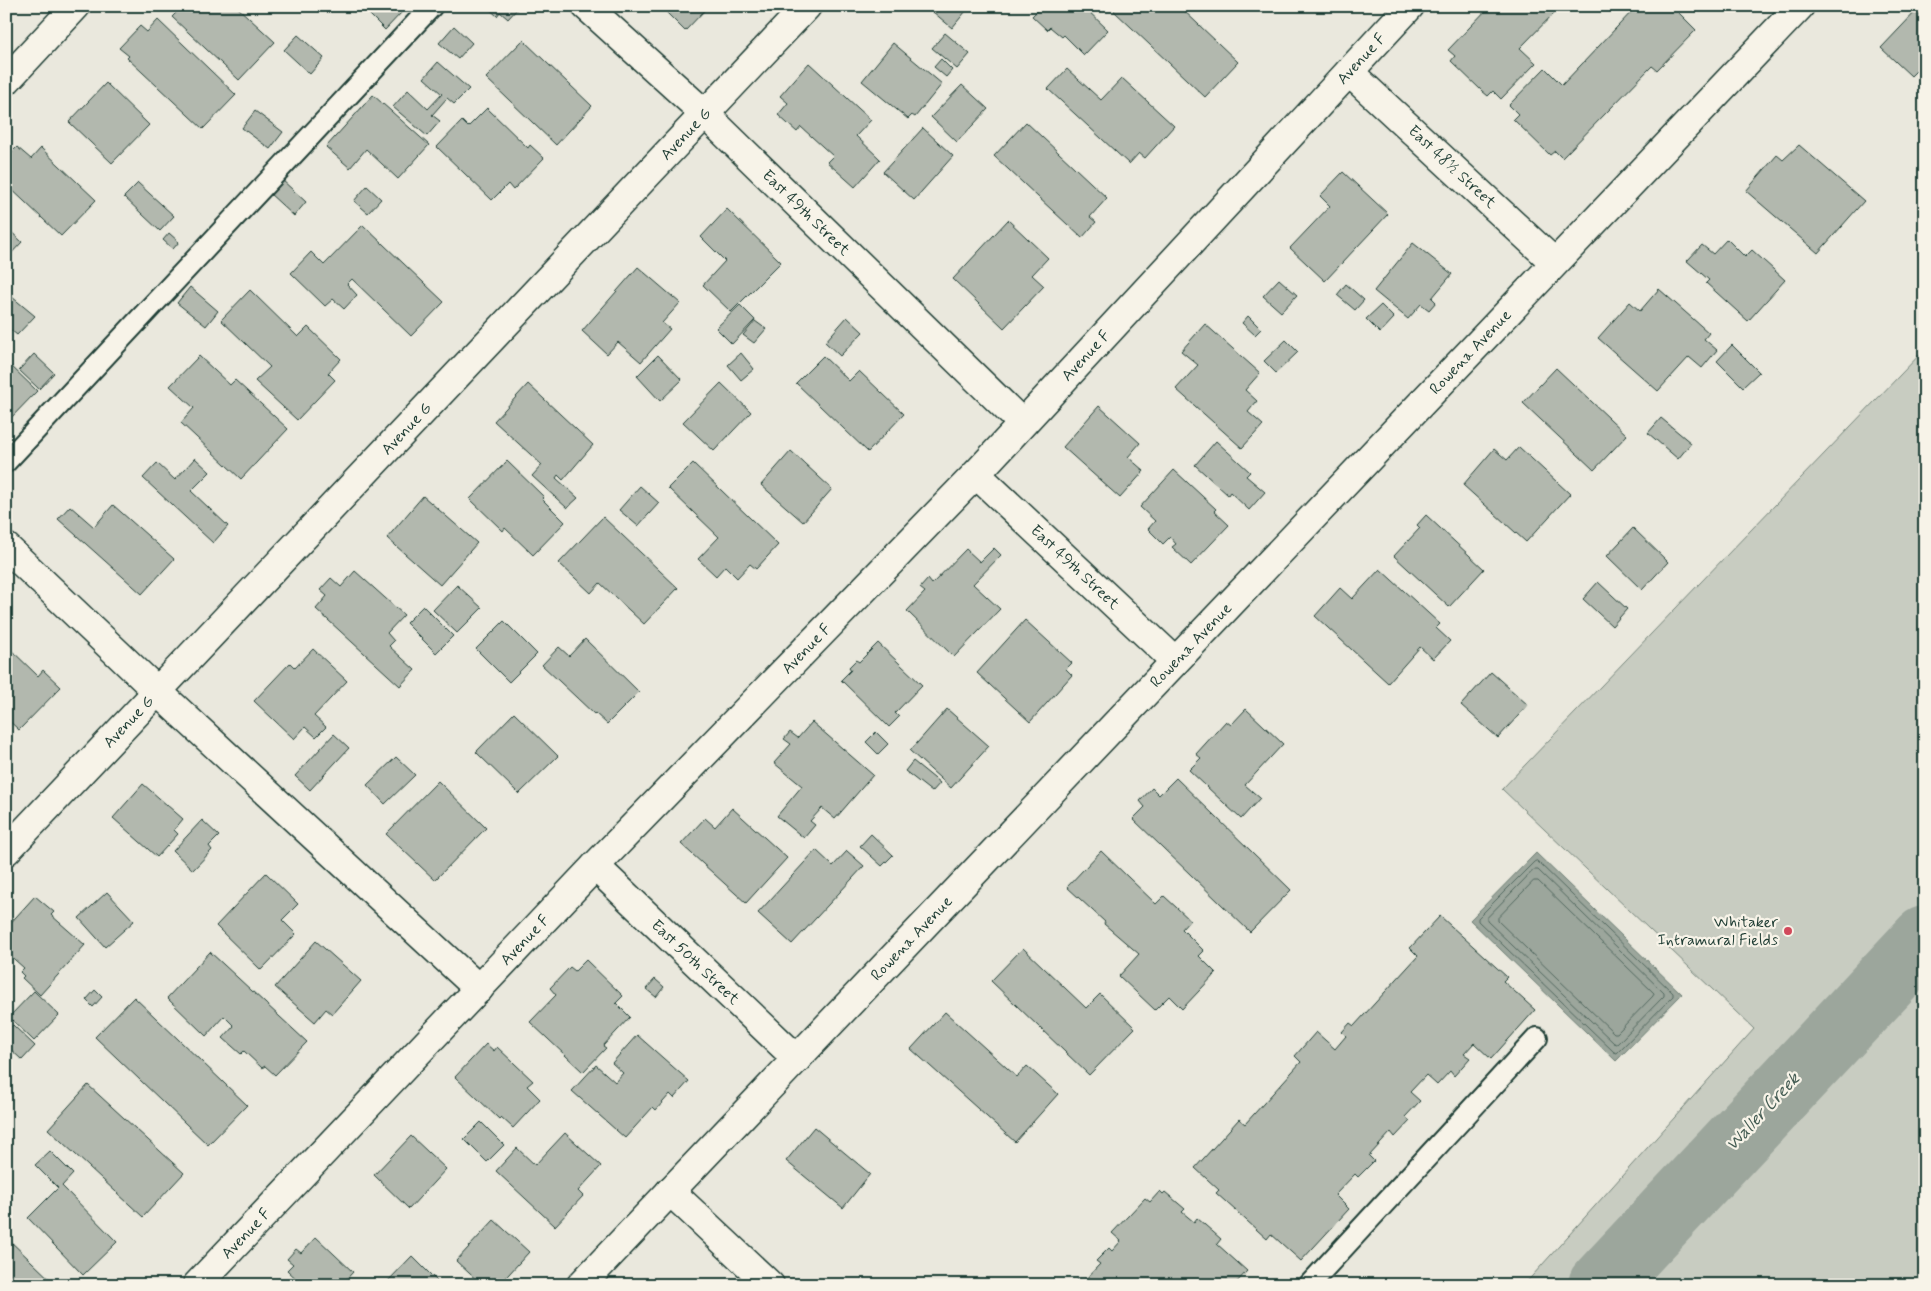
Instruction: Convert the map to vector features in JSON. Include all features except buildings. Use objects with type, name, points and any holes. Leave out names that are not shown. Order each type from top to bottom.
[{"type":"street","points":[[6,81],[76,6]]},
{"type":"street","name":"East 49th Street","points":[[586,6],[704,113],[1022,423]]},
{"type":"street","name":"Avenue G","points":[[6,851],[807,6]]},
{"type":"street","name":"Avenue F","points":[[198,1285],[595,866],[976,474],[1410,6]]},
{"type":"street","name":"Rowena Avenue","points":[[581,1285],[1800,6]]},
{"type":"street","name":"East 48½ Street","points":[[1349,72],[1554,262]]},
{"type":"street","name":"East 49th Street","points":[[976,474],[1175,661]]},
{"type":"street","points":[[6,546],[158,692],[479,989]]},
{"type":"street","name":"East 50th Street","points":[[595,866],[797,1059]]},
{"type":"street","points":[[670,1191],[770,1285]]},
{"type":"lane","points":[[6,462],[432,6]]},
{"type":"lane","points":[[1310,1285],[1537,1038]]},
{"type":"shaded area","name":"Whitaker Intramural Fields","points":[[1925,349],[1925,1285],[1524,1285],[1754,1029],[1502,789]]},
{"type":"water","points":[[1536,853],[1682,994],[1616,1061],[1470,920]]},
{"type":"waterway","name":"Waller Creek","points":[[1601,1285],[1925,939]]},
{"type":"place","name":"Whitaker Intramural Fields","points":[[1788,931]]}]
